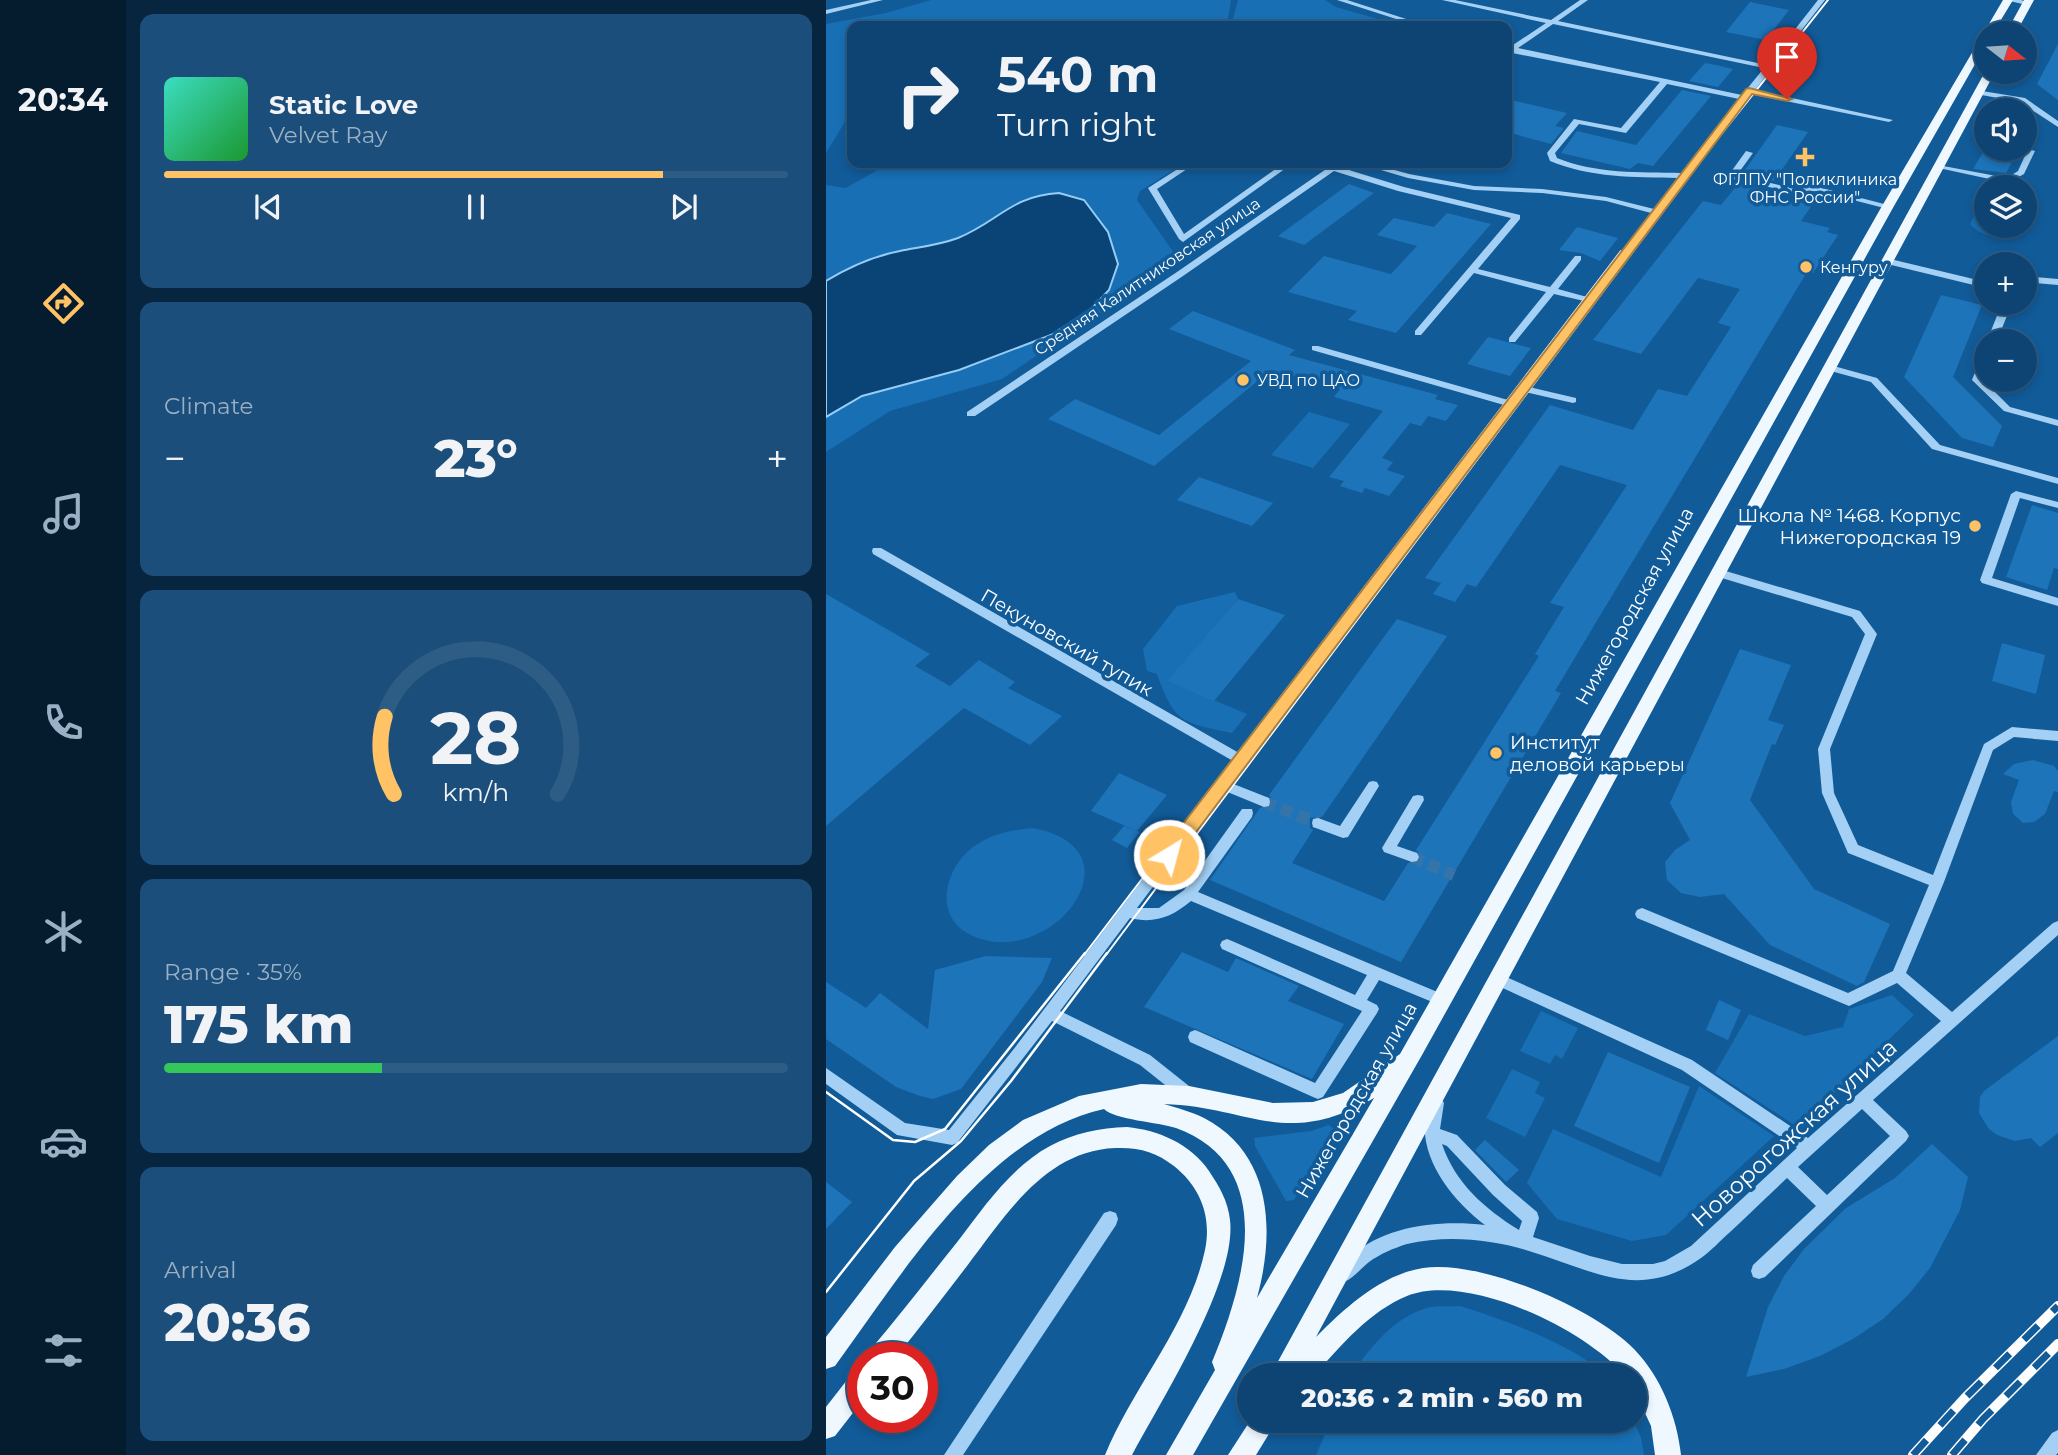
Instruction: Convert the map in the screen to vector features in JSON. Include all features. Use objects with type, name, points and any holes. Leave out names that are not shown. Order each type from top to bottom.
[{"type":"main road","name":"Нижегородская улица","points":[[1995,21],[2008,0]]},
{"type":"main road","points":[[2018,21],[2028,2]]},
{"type":"main road","name":"Нижегородская улица","points":[[1181,1451],[1415,1048],[1974,57]]},
{"type":"main road","points":[[1288,1363],[1441,1087],[1983,84]]},
{"type":"main road","points":[[826,1357],[951,1198],[996,1154],[1032,1125],[1063,1111],[1135,1094],[1189,1096],[1285,1115],[1320,1113],[1354,1099],[1386,1078],[1415,1048]]},
{"type":"main road","points":[[1092,1103],[1140,1107],[1182,1119],[1212,1132],[1231,1149],[1256,1201],[1259,1240],[1250,1287],[1226,1357],[1181,1451]]},
{"type":"main road","points":[[893,1342],[1025,1176],[1057,1154],[1094,1140],[1129,1138],[1159,1143],[1182,1157],[1200,1176],[1213,1198],[1219,1229],[1216,1265],[1197,1311],[1118,1455]]},
{"type":"main road","points":[[1309,1363],[1345,1324],[1398,1287],[1424,1279],[1462,1280],[1505,1292],[1583,1327],[1615,1348],[1628,1363]]},
{"type":"main road","points":[[1647,1390],[1656,1407],[1668,1444],[1668,1455]]},
{"type":"main road","points":[[826,1427],[847,1400]]},
{"type":"main road","points":[[1241,1455],[1252,1433]]},
{"type":"main road","points":[[1241,1455],[1257,1433]]},
{"type":"street","points":[[826,12],[880,0]]},
{"type":"street","points":[[1340,0],[1406,21]]},
{"type":"street","points":[[1369,11],[1382,0]]},
{"type":"street","points":[[1445,0],[1768,67]]},
{"type":"street","points":[[1512,48],[1585,0]]},
{"type":"street","points":[[826,1075],[902,1130],[952,1138],[1009,1067],[1683,176],[1822,0]]},
{"type":"street","points":[[2008,0],[2028,2]]},
{"type":"street","points":[[1512,51],[1889,120]]},
{"type":"street","points":[[1665,81],[1623,131],[1577,121],[1551,153],[1553,159],[1559,163],[1586,169],[1683,176]]},
{"type":"street","points":[[1979,92],[2022,100],[2058,125]]},
{"type":"street","points":[[1749,153],[1732,176],[1790,190],[1818,189],[1888,206]]},
{"type":"street","points":[[1938,167],[2008,181],[2021,172],[2026,161]]},
{"type":"street","points":[[1184,168],[1152,188],[1183,239],[1282,168]]},
{"type":"street","name":"Средняя Калитниковская улица","points":[[971,414],[1332,168]]},
{"type":"street","points":[[1344,168],[1401,189],[1517,217],[1418,333]]},
{"type":"street","points":[[1379,168],[1474,188],[1542,191],[1606,199],[1656,212]]},
{"type":"street","points":[[1512,340],[1578,258]]},
{"type":"street","points":[[1886,261],[1974,282]]},
{"type":"street","points":[[1472,270],[1589,300]]},
{"type":"street","points":[[2037,279],[2058,282]]},
{"type":"street","points":[[1315,348],[1510,404]]},
{"type":"street","points":[[1830,368],[1874,380],[1936,447],[2058,481]]},
{"type":"street","points":[[1522,388],[1573,400]]},
{"type":"street","points":[[1989,392],[2007,409],[2058,423]]},
{"type":"street","points":[[2058,506],[2016,494],[1986,580],[2058,601]]},
{"type":"street","name":"Пекуновский тупик","points":[[877,551],[1241,760]]},
{"type":"street","points":[[1719,573],[1856,614],[1871,634],[1824,749],[1828,793],[1853,849],[1937,882]]},
{"type":"street","points":[[1642,914],[1849,1000],[1898,975],[1937,882],[1988,747],[2012,732],[2058,736]]},
{"type":"street","points":[[1222,785],[1264,802]]},
{"type":"street","points":[[1318,823],[1343,833],[1373,786]]},
{"type":"street","points":[[1412,857],[1389,848],[1418,800]]},
{"type":"street","points":[[1127,911],[1143,916],[1169,912],[1189,894],[1247,813]]},
{"type":"street","points":[[1189,894],[1442,1000]]},
{"type":"street","name":"Новорогожская улица","points":[[1524,1241],[1604,1267],[1653,1272],[1679,1263],[1697,1252],[1809,1147],[2058,927]]},
{"type":"street","points":[[1195,1037],[1318,1092],[1372,1009],[1227,945]]},
{"type":"street","points":[[1358,1003],[1376,973]]},
{"type":"street","points":[[1898,975],[1952,1021]]},
{"type":"street","points":[[1499,980],[1687,1065],[1809,1147]]},
{"type":"street","points":[[1049,1013],[1145,1060],[1189,1096]]},
{"type":"street","points":[[1441,1087],[1433,1113],[1440,1161],[1457,1191],[1495,1225],[1524,1241]]},
{"type":"street","points":[[1759,1271],[1902,1136],[1863,1100]]},
{"type":"street","points":[[1434,1134],[1452,1140],[1499,1190],[1531,1218],[1524,1241]]},
{"type":"street","points":[[1787,1167],[1827,1206]]},
{"type":"street","points":[[953,1455],[1110,1219]]},
{"type":"street","points":[[1311,1318],[1347,1270],[1374,1250],[1401,1237],[1427,1232],[1465,1232],[1524,1241]]},
{"type":"street","points":[[2045,1455],[2058,1438]]},
{"type":"shaded area","points":[[931,0],[1231,0],[1228,21],[847,21],[847,118],[826,153],[826,24],[886,13]]},
{"type":"shaded area","points":[[1238,0],[1325,0],[1336,7],[1385,21],[1232,21]]},
{"type":"shaded area","points":[[881,168],[1177,168],[1140,191],[1137,200],[1179,260],[1002,379],[890,411],[826,452],[826,185],[846,188]]},
{"type":"shaded area","points":[[1059,193],[1084,200],[1108,232],[1118,264],[1109,290],[1091,309],[1051,335],[959,370],[862,396],[826,417],[826,281],[881,256],[958,238],[1017,204],[1043,195]]},
{"type":"shaded area","points":[[1309,412],[1350,424],[1313,468],[1271,455]]},
{"type":"shaded area","points":[[1235,592],[1238,599],[1168,681],[1247,714],[1232,733],[1191,723],[1175,712],[1157,674],[1147,671],[1143,649],[1177,606]]},
{"type":"shaded area","points":[[1033,828],[1066,841],[1082,860],[1083,882],[1073,905],[1053,925],[1027,938],[997,942],[967,933],[956,924],[947,902],[950,878],[956,866],[973,847],[987,839],[1009,831]]},
{"type":"shaded area","points":[[1892,995],[1914,1015],[1799,1128],[1715,1073],[1749,1014],[1805,1036],[1843,1027],[1849,1009]]},
{"type":"shaded area","points":[[1541,1011],[1578,1028],[1562,1059],[1555,1055],[1550,1064],[1520,1051]]},
{"type":"shaded area","points":[[1512,1069],[1540,1082],[1535,1093],[1545,1098],[1525,1137],[1486,1118]]},
{"type":"shaded area","points":[[1699,1086],[1774,1136],[1666,1235],[1632,1241],[1557,1219],[1527,1183],[1553,1129],[1661,1177]]},
{"type":"shaded area","points":[[1329,1125],[1334,1129],[1294,1200],[1286,1201],[1255,1146],[1254,1138],[1311,1131]]},
{"type":"shaded area","points":[[1460,1306],[1516,1325],[1590,1363],[1360,1363],[1393,1326],[1415,1312],[1431,1307]]},
{"type":"shaded area","points":[[1326,1433],[1639,1433],[1644,1455],[1316,1455]]},
{"type":"building","points":[[1750,2],[1789,10],[1766,40],[1726,32]]},
{"type":"building","points":[[2058,44],[2058,100],[2037,84]]},
{"type":"building","points":[[1705,63],[1733,69],[1718,87],[1689,81]]},
{"type":"building","points":[[1682,90],[1711,96],[1653,166],[1638,163],[1630,169],[1561,153],[1577,131],[1636,145]]},
{"type":"building","points":[[1512,100],[1567,113],[1555,126],[1564,128],[1551,144],[1512,133]]},
{"type":"building","points":[[1777,125],[1808,132],[1774,181],[1742,174]]},
{"type":"building","points":[[1978,161],[2012,161],[2006,173],[1973,169]]},
{"type":"building","points":[[1739,183],[1768,190],[1766,194],[1812,205],[1801,221],[1830,228],[1827,232],[1838,235],[1813,273],[1807,272],[1598,619],[1555,691],[1561,693],[1401,962],[1210,880],[1260,808],[1272,807],[1273,801],[1269,795],[1397,619],[1447,636],[1322,817],[1310,818],[1310,828],[1313,830],[1292,863],[1384,901],[1408,863],[1419,862],[1421,856],[1416,850],[1539,656],[1535,654],[1564,607],[1550,603],[1627,485],[1560,465],[1476,587],[1467,584],[1455,602],[1433,594],[1441,583],[1425,578],[1550,405],[1633,430],[1658,389],[1687,396],[1731,327],[1718,323],[1740,289],[1698,278],[1641,354],[1593,340],[1703,201],[1721,205]]},
{"type":"building","points":[[1349,184],[1374,193],[1304,245],[1278,236]]},
{"type":"building","points":[[1447,213],[1491,224],[1396,333],[1348,320],[1357,311],[1288,292],[1324,256],[1391,274],[1417,246],[1377,235],[1394,218],[1434,227]]},
{"type":"building","points":[[1577,227],[1618,238],[1600,261],[1581,253],[1559,250]]},
{"type":"building","points":[[1941,295],[1974,303],[1974,315],[1978,315],[1953,377],[2002,426],[1993,447],[1962,438],[1904,377]]},
{"type":"building","points":[[1193,311],[1295,350],[1289,355],[1438,395],[1435,399],[1458,405],[1446,421],[1428,416],[1421,426],[1410,423],[1382,458],[1393,462],[1387,470],[1405,476],[1389,496],[1365,488],[1362,493],[1340,486],[1344,481],[1329,477],[1383,411],[1334,397],[1340,389],[1271,370],[1154,466],[1048,419],[1075,399],[1159,435],[1251,361],[1169,329]]},
{"type":"building","points":[[1488,337],[1531,348],[1510,376],[1467,364]]},
{"type":"building","points":[[1199,477],[1273,503],[1252,526],[1177,500]]},
{"type":"building","points":[[2032,505],[2058,513],[2058,569],[2054,568],[2047,590],[2006,577]]},
{"type":"building","points":[[826,594],[930,654],[915,666],[950,686],[979,660],[1015,682],[1008,688],[1062,716],[1030,745],[964,708],[826,826]]},
{"type":"building","points":[[1238,599],[1285,615],[1214,701],[1167,681]]},
{"type":"building","points":[[2002,643],[2045,655],[2036,694],[1992,681]]},
{"type":"building","points":[[1740,649],[1791,665],[1768,720],[1784,725],[1775,745],[1772,744],[1750,800],[1814,889],[1890,924],[1864,982],[1857,986],[1770,945],[1724,894],[1700,897],[1681,893],[1667,880],[1665,862],[1675,850],[1690,840],[1670,803]]},
{"type":"building","points":[[2033,760],[2054,766],[2058,771],[2058,792],[2054,791],[2045,814],[2034,822],[2023,823],[2013,814],[2011,802],[2019,780],[2003,774],[2014,764]]},
{"type":"building","points":[[1119,773],[1167,795],[1137,831],[1091,811]]},
{"type":"building","points":[[1124,826],[1140,832],[1127,848],[1112,840]]},
{"type":"building","points":[[1182,952],[1228,972],[1236,958],[1299,986],[1288,1001],[1344,1024],[1312,1079],[1144,1007]]},
{"type":"building","points":[[986,956],[1052,958],[1042,982],[961,1089],[933,1099],[920,1096],[896,1087],[826,1039],[826,982],[866,1008],[880,993],[928,1029],[935,970]]},
{"type":"building","points":[[1719,1000],[1741,1010],[1728,1040],[1706,1030]]},
{"type":"building","points":[[2058,1036],[2058,1133],[2040,1147],[2031,1138],[2015,1141],[1997,1135],[1989,1129],[1979,1113],[1980,1097],[1984,1091]]},
{"type":"building","points":[[1608,1052],[1690,1087],[1659,1163],[1574,1126]]},
{"type":"building","points":[[1485,1140],[1519,1170],[1506,1182],[1475,1150]]},
{"type":"building","points":[[1932,1144],[1968,1177],[1960,1210],[1930,1268],[1909,1294],[1883,1319],[1853,1339],[1820,1356],[1784,1369],[1746,1377],[1768,1307],[1784,1276],[1804,1249],[1846,1208],[1895,1178]]},
{"type":"building","points":[[826,1182],[852,1202],[826,1229]]},
{"type":"tunnel","points":[[1264,802],[1318,823]]},
{"type":"tunnel","points":[[1412,857],[1454,875]]},
{"type":"tram line","points":[[1106,955],[1715,142],[1828,0]]},
{"type":"tram line","points":[[1084,955],[1621,251]]},
{"type":"tram line","points":[[826,1092],[893,1140],[915,1142],[945,1129],[1085,953]]},
{"type":"tram line","points":[[826,1292],[914,1181],[961,1141],[1011,1081],[1107,953]]},
{"type":"railway","points":[[1913,1455],[1965,1398],[2058,1306]]},
{"type":"railway","points":[[1952,1455],[1983,1419],[2058,1344]]},
{"type":"place","name":"ФГЛПУ \"Поликлиника ФНС России\"","points":[[1805,157]]},
{"type":"place","name":"Кенгуру","points":[[1806,267]]},
{"type":"place","name":"УВД по ЦАО","points":[[1243,380]]},
{"type":"place","name":"Школа № 1468. Корпус Нижегородская 19","points":[[1975,526]]},
{"type":"place","name":"Институт деловой карьеры","points":[[1496,753]]},
{"type":"route","points":[[1169,855],[1749,91],[1787,99]]}]
